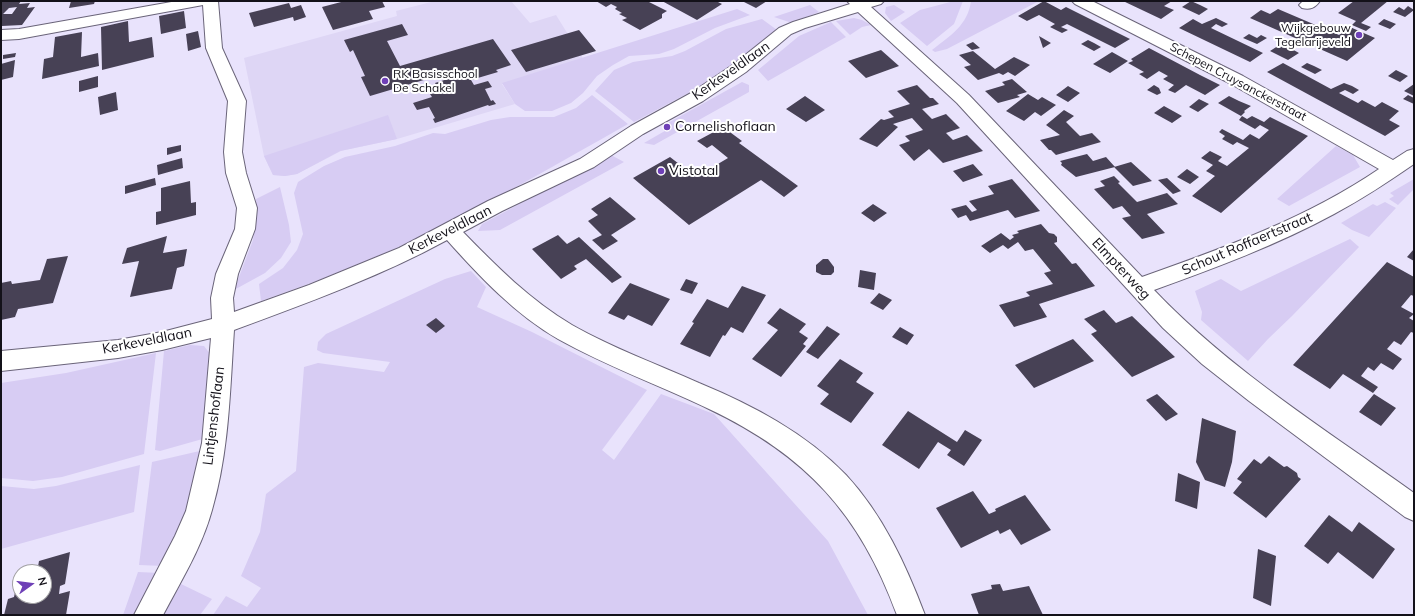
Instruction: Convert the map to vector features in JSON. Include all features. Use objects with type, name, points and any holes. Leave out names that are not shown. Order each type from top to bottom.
[{"type":"street","points":[[1,35],[19,34],[202,1]]},
{"type":"street","name":"Lintjenshoflaan","points":[[148,615],[185,545],[199,511],[214,444],[223,324],[222,298],[227,274],[245,229],[247,208],[236,173],[233,152],[237,101],[214,48],[210,1]]},
{"type":"street","name":"Schepen Cruysanckerstraat","points":[[1080,1],[1237,80],[1392,169]]},
{"type":"street","name":"Kerkeveldlaan","points":[[1,361],[118,349],[169,339],[210,329],[342,280],[406,253],[449,229],[587,163],[637,130],[697,97],[740,68],[785,31],[864,3]]},
{"type":"street","name":"Elmpterweg","points":[[864,3],[963,99],[1171,322],[1210,357],[1257,394],[1414,508]]},
{"type":"street","name":"Schout Roffaertstraat","points":[[1138,287],[1287,230],[1354,195],[1414,155]]},
{"type":"street","points":[[449,229],[486,270],[524,304],[565,332],[631,364],[720,402],[771,429],[804,455],[836,484],[868,526],[900,584],[911,615]]},
{"type":"shaded area","points":[[435,1],[511,1],[530,23],[556,15],[584,60],[502,84],[515,104],[397,139],[341,151],[297,174],[285,176],[273,175],[264,156],[244,58],[397,16],[396,11]]},
{"type":"shaded area","points":[[954,1],[963,1],[954,24],[927,46],[900,23],[920,10]]},
{"type":"shaded area","points":[[971,1],[1039,1],[947,49],[935,52],[932,50],[951,35],[962,23],[966,17]]},
{"type":"shaded area","points":[[810,5],[819,12],[792,23],[774,17]]},
{"type":"shaded area","points":[[894,5],[905,12],[891,21],[885,13],[886,7]]},
{"type":"shaded area","points":[[737,9],[750,15],[715,28],[674,49],[659,54],[629,56],[597,76],[583,93],[571,103],[552,111],[525,111],[515,104],[502,83]]},
{"type":"shaded area","points":[[854,18],[871,25],[862,27],[850,35],[836,21]]},
{"type":"shaded area","points":[[762,19],[777,30],[747,56],[711,81],[634,122],[595,91],[614,70],[633,62],[672,56],[685,51],[726,29]]},
{"type":"shaded area","points":[[831,22],[846,37],[768,81],[758,70],[799,36]]},
{"type":"shaded area","points":[[742,82],[749,85],[749,92],[654,145],[644,143],[670,128],[666,124]]},
{"type":"shaded area","points":[[592,95],[628,124],[498,197],[446,224],[380,255],[261,301],[259,284],[283,268],[297,250],[303,234],[294,193],[298,182],[324,166],[345,157],[395,146],[433,133],[445,134],[491,120],[510,117],[554,117],[576,108]]},
{"type":"shaded area","points":[[388,115],[397,139],[340,151],[297,174],[285,176],[273,175],[264,156]]},
{"type":"shaded area","points":[[1336,146],[1353,155],[1360,167],[1289,206],[1277,199]]},
{"type":"shaded area","points":[[611,155],[624,162],[500,230],[478,231],[482,224]]},
{"type":"shaded area","points":[[1414,179],[1414,189],[1398,205],[1389,199],[1394,196],[1390,193]]},
{"type":"shaded area","points":[[280,187],[289,225],[291,242],[281,258],[265,273],[234,290],[253,240],[256,216],[256,199]]},
{"type":"shaded area","points":[[1385,202],[1396,208],[1369,237],[1352,230],[1341,223],[1373,204],[1377,206]]},
{"type":"shaded area","points":[[1350,239],[1359,247],[1248,361],[1201,320],[1202,312],[1195,291],[1221,279],[1241,291]]},
{"type":"shaded area","points":[[471,271],[486,287],[477,307],[532,332],[647,390],[602,450],[614,460],[661,394],[714,414],[828,541],[868,615],[213,615],[226,596],[247,607],[261,588],[241,576],[260,532],[266,494],[296,471],[304,367],[318,363],[384,372],[390,362],[323,353],[317,350],[318,342],[326,334],[445,279]]},
{"type":"shaded area","points":[[190,345],[204,346],[211,355],[206,438],[160,451],[155,450],[164,351]]},
{"type":"shaded area","points":[[156,353],[144,454],[62,477],[33,481],[1,478],[1,383],[66,373]]},
{"type":"shaded area","points":[[204,450],[186,509],[164,566],[139,565],[152,462]]},
{"type":"shaded area","points":[[140,465],[134,512],[1,549],[1,486],[34,489],[56,486]]},
{"type":"shaded area","points":[[138,572],[160,573],[138,615],[123,615]]},
{"type":"shaded area","points":[[181,584],[212,599],[200,615],[163,615]]},
{"type":"building","points":[[1,1],[21,1],[19,4],[30,3],[27,8],[35,7],[22,25],[2,26]],"holes":[[[17,7],[12,14],[3,14],[9,8]]]},
{"type":"building","points":[[71,1],[95,1],[94,4],[69,8]]},
{"type":"building","points":[[345,1],[382,1],[385,7],[369,11],[373,19],[333,30],[322,7]]},
{"type":"building","points":[[596,1],[647,1],[667,11],[662,14],[662,18],[640,30],[622,20],[627,18],[619,14],[622,13],[615,9],[617,7],[611,4],[606,7]]},
{"type":"building","points":[[662,1],[716,1],[722,4],[697,20]]},
{"type":"building","points":[[742,1],[767,1],[756,8]]},
{"type":"building","points":[[1044,1],[1061,10],[1066,7],[1130,39],[1115,48],[1067,24],[1061,27],[1068,30],[1062,33],[1050,27],[1055,24],[1039,15],[1027,21],[1018,16]]},
{"type":"building","points":[[1123,1],[1172,1],[1164,6],[1174,10],[1161,19]]},
{"type":"building","points":[[1191,1],[1208,9],[1199,15],[1182,7]]},
{"type":"building","points":[[1354,1],[1388,1],[1361,23],[1371,27],[1366,31],[1352,25],[1356,21],[1338,13]]},
{"type":"building","points":[[289,3],[291,8],[301,5],[306,17],[294,21],[293,17],[254,27],[249,13]]},
{"type":"building","points":[[1408,6],[1414,10],[1405,17],[1393,12],[1399,7],[1404,10]]},
{"type":"building","points":[[1278,9],[1339,35],[1350,27],[1375,38],[1347,61],[1250,18],[1261,10],[1270,14]]},
{"type":"building","points":[[184,11],[186,28],[161,34],[159,16]]},
{"type":"building","points":[[1216,18],[1228,24],[1222,27],[1216,24],[1211,28],[1263,53],[1250,62],[1179,28],[1193,19],[1202,24]]},
{"type":"building","points":[[1384,19],[1396,24],[1390,29],[1378,24]]},
{"type":"building","points":[[128,21],[129,42],[152,37],[154,57],[102,70],[101,27]]},
{"type":"building","points":[[402,24],[408,35],[387,41],[400,66],[493,39],[511,65],[496,70],[498,72],[471,80],[474,85],[488,81],[492,87],[485,89],[491,101],[493,100],[496,104],[488,105],[435,123],[433,119],[435,118],[429,107],[417,110],[413,103],[432,97],[430,94],[440,91],[435,83],[457,76],[454,71],[370,96],[361,77],[365,76],[353,50],[350,52],[344,40]]},
{"type":"building","points":[[579,30],[596,51],[526,72],[511,50]]},
{"type":"building","points":[[198,31],[201,47],[188,51],[186,34]]},
{"type":"building","points":[[82,32],[81,57],[98,53],[99,66],[42,79],[44,59],[53,57],[55,37]]},
{"type":"building","points":[[1249,34],[1257,38],[1261,35],[1267,38],[1257,44],[1243,38]]},
{"type":"building","points":[[1039,36],[1051,43],[1043,48]]},
{"type":"building","points":[[1088,40],[1101,47],[1094,51],[1081,44]]},
{"type":"building","points":[[973,42],[980,48],[972,50],[966,45]]},
{"type":"building","points":[[1281,44],[1299,53],[1288,60],[1270,51]]},
{"type":"building","points":[[1149,48],[1220,85],[1205,95],[1186,85],[1175,93],[1168,90],[1174,85],[1163,79],[1168,76],[1159,71],[1147,79],[1139,74],[1144,72],[1128,63],[1133,61],[1131,59]]},
{"type":"building","points":[[881,50],[899,66],[866,78],[848,61]]},
{"type":"building","points":[[973,51],[995,69],[1014,57],[1030,65],[1015,76],[1008,72],[1003,75],[999,73],[978,80],[964,67],[971,65],[959,55]]},
{"type":"building","points":[[1112,52],[1128,61],[1110,73],[1093,64]]},
{"type":"building","points":[[16,53],[15,57],[3,59],[3,55]]},
{"type":"building","points":[[15,60],[13,77],[1,80],[1,64]]},
{"type":"building","points":[[1283,63],[1331,89],[1344,83],[1352,86],[1359,90],[1353,94],[1345,90],[1339,93],[1358,103],[1362,100],[1375,107],[1382,102],[1399,111],[1389,120],[1400,126],[1385,136],[1267,72]]},
{"type":"building","points":[[1307,63],[1322,70],[1315,74],[1301,67]]},
{"type":"building","points":[[1396,70],[1408,76],[1400,82],[1388,76]]},
{"type":"building","points":[[98,76],[98,87],[79,92],[79,81]]},
{"type":"building","points":[[1012,79],[1027,92],[1017,95],[1020,97],[998,103],[985,91],[1005,85],[1002,82]]},
{"type":"building","points":[[1414,84],[1414,96],[1404,91]]},
{"type":"building","points":[[917,85],[930,98],[933,98],[939,104],[922,109],[932,119],[946,114],[960,128],[946,133],[953,140],[967,135],[983,151],[943,163],[929,149],[914,161],[899,145],[910,141],[905,136],[923,130],[912,118],[893,124],[898,127],[877,147],[859,139],[881,119],[884,120],[894,117],[888,111],[910,104],[897,91]]},
{"type":"building","points":[[1154,85],[1159,88],[1161,93],[1157,95],[1147,90]]},
{"type":"building","points":[[1068,86],[1080,93],[1068,102],[1056,95]]},
{"type":"building","points":[[116,92],[118,110],[100,115],[98,97]]},
{"type":"building","points":[[1028,94],[1038,100],[1042,97],[1056,105],[1041,116],[1035,112],[1024,121],[1006,111]]},
{"type":"building","points":[[1408,95],[1414,98],[1414,104],[1403,99]]},
{"type":"building","points":[[805,96],[825,110],[806,122],[786,109]]},
{"type":"building","points":[[1229,96],[1251,106],[1244,111],[1245,112],[1241,116],[1218,103]]},
{"type":"building","points":[[1199,99],[1209,104],[1198,112],[1189,107]]},
{"type":"building","points":[[1164,106],[1182,116],[1172,123],[1154,113]]},
{"type":"building","points":[[1064,110],[1074,116],[1066,122],[1080,136],[1092,133],[1101,142],[1056,155],[1049,150],[1040,140],[1060,135],[1046,125]]},
{"type":"building","points":[[1242,116],[1247,119],[1252,116],[1264,122],[1270,117],[1308,136],[1221,213],[1192,196],[1215,176],[1206,171],[1213,165],[1201,158],[1210,151],[1222,157],[1218,161],[1227,166],[1249,148],[1237,142],[1233,145],[1222,139],[1225,136],[1219,132],[1222,129],[1243,140],[1250,134],[1259,139],[1269,130],[1260,125],[1255,129],[1239,120]]},
{"type":"building","points":[[723,127],[742,141],[739,143],[798,186],[784,197],[761,180],[689,225],[633,178],[670,157],[696,177],[728,158],[712,145],[707,148],[697,141]]},
{"type":"building","points":[[181,145],[181,151],[167,155],[167,148]]},
{"type":"building","points":[[1087,154],[1093,161],[1106,157],[1115,167],[1076,177],[1061,165],[1062,163],[1060,161]]},
{"type":"building","points":[[182,158],[183,168],[158,175],[157,165]]},
{"type":"building","points":[[1131,162],[1152,181],[1133,186],[1114,167]]},
{"type":"building","points":[[973,164],[983,175],[963,182],[953,171]]},
{"type":"building","points":[[1187,169],[1199,177],[1190,184],[1177,177]]},
{"type":"building","points":[[1114,176],[1120,182],[1118,183],[1137,202],[1167,193],[1178,204],[1147,214],[1165,233],[1142,239],[1122,218],[1131,216],[1122,206],[1113,209],[1094,189],[1105,186],[1100,181]]},
{"type":"building","points":[[155,178],[156,185],[125,194],[125,186]]},
{"type":"building","points":[[1167,178],[1181,191],[1173,194],[1158,180]]},
{"type":"building","points":[[1012,179],[1040,211],[1015,218],[1008,210],[970,221],[966,215],[958,218],[951,209],[966,205],[972,212],[977,210],[969,201],[994,194],[988,186]]},
{"type":"building","points":[[190,181],[191,203],[196,202],[196,215],[156,225],[156,212],[161,211],[161,188]]},
{"type":"building","points":[[610,197],[636,219],[611,235],[618,241],[603,250],[592,240],[602,235],[588,221],[598,215],[591,209]]},
{"type":"building","points":[[873,204],[887,213],[874,222],[861,213]]},
{"type":"building","points":[[1041,224],[1049,233],[1054,234],[1057,237],[1057,242],[1054,243],[1072,264],[1076,263],[1095,286],[1039,304],[1047,317],[1014,327],[999,305],[1030,296],[1026,292],[1053,284],[1044,273],[1051,271],[1033,249],[1025,251],[1018,242],[1008,249],[1003,245],[990,253],[981,246],[1001,233],[1010,240],[1014,237],[1012,235],[1019,233],[1017,231]]},
{"type":"building","points":[[558,235],[567,244],[579,237],[622,277],[612,283],[586,259],[574,266],[577,269],[561,279],[532,249]]},
{"type":"building","points":[[167,236],[163,253],[187,249],[184,266],[177,268],[172,289],[130,297],[139,261],[122,264],[127,248]]},
{"type":"building","points":[[1414,249],[1414,261],[1407,257]]},
{"type":"building","points":[[68,256],[53,303],[18,309],[15,317],[1,320],[1,283],[11,281],[12,284],[40,280],[47,259]]},
{"type":"building","points":[[823,259],[828,259],[834,267],[834,272],[831,275],[822,275],[816,272],[816,265]]},
{"type":"building","points":[[1387,262],[1414,277],[1414,296],[1411,295],[1401,307],[1414,314],[1409,318],[1414,321],[1414,333],[1411,332],[1401,345],[1394,341],[1387,349],[1402,359],[1393,370],[1381,363],[1374,371],[1368,367],[1361,376],[1378,387],[1373,393],[1343,374],[1330,389],[1293,365]]},
{"type":"building","points":[[860,270],[876,273],[874,290],[858,287]]},
{"type":"building","points":[[686,279],[698,283],[692,294],[680,290]]},
{"type":"building","points":[[630,283],[670,299],[652,326],[628,315],[624,320],[608,313]]},
{"type":"building","points":[[742,286],[766,295],[743,333],[731,327],[725,336],[723,335],[710,357],[680,344],[694,323],[692,322],[707,299],[728,308]]},
{"type":"building","points":[[879,293],[892,300],[883,310],[870,303]]},
{"type":"building","points":[[780,308],[806,324],[799,332],[808,338],[803,344],[806,346],[781,377],[752,359],[778,330],[767,323]]},
{"type":"building","points":[[1104,310],[1116,323],[1132,316],[1175,357],[1132,377],[1091,334],[1097,331],[1084,319]]},
{"type":"building","points":[[436,318],[445,326],[436,333],[426,325]]},
{"type":"building","points":[[827,326],[840,334],[818,359],[806,352]]},
{"type":"building","points":[[900,327],[914,335],[907,345],[892,337]]},
{"type":"building","points":[[1073,339],[1094,361],[1034,388],[1015,365]]},
{"type":"building","points":[[840,359],[863,373],[856,382],[874,393],[851,423],[820,404],[829,394],[817,386]]},
{"type":"building","points":[[1157,394],[1178,414],[1166,421],[1146,400]]},
{"type":"building","points":[[1374,394],[1396,408],[1381,426],[1359,412]]},
{"type":"building","points":[[908,411],[957,442],[965,430],[982,440],[964,466],[947,455],[951,450],[938,442],[919,469],[882,445]]},
{"type":"building","points":[[1202,418],[1236,431],[1232,462],[1225,487],[1205,480],[1196,462]]},
{"type":"building","points":[[1269,456],[1284,467],[1287,466],[1297,473],[1298,477],[1301,479],[1266,518],[1233,493],[1242,482],[1237,479],[1254,459],[1261,464]]},
{"type":"building","points":[[1178,473],[1200,482],[1197,509],[1175,501]]},
{"type":"building","points":[[973,491],[989,514],[996,511],[995,509],[1025,495],[1051,530],[1021,545],[1010,529],[1000,534],[998,530],[961,548],[936,508]]},
{"type":"building","points":[[1329,515],[1352,532],[1359,522],[1395,549],[1373,579],[1338,552],[1328,564],[1304,546]]},
{"type":"building","points":[[1258,549],[1276,556],[1271,606],[1253,598]]},
{"type":"building","points":[[70,552],[65,584],[60,586],[59,594],[70,591],[66,615],[4,615],[8,599],[12,598],[12,604],[52,604],[52,564],[38,564],[39,561]]},
{"type":"building","points":[[1000,584],[1003,591],[1029,586],[1043,615],[979,615],[971,594],[992,589],[991,585]]},
{"type":"place","name":"Wijkgebouw Tegelarijeveld","points":[[1359,35]]},
{"type":"place","name":"RK Basisschool De Schakel","points":[[385,81]]},
{"type":"place","name":"Cornelishoflaan","points":[[667,127]]},
{"type":"place","name":"Vistotal","points":[[661,171]]}]
